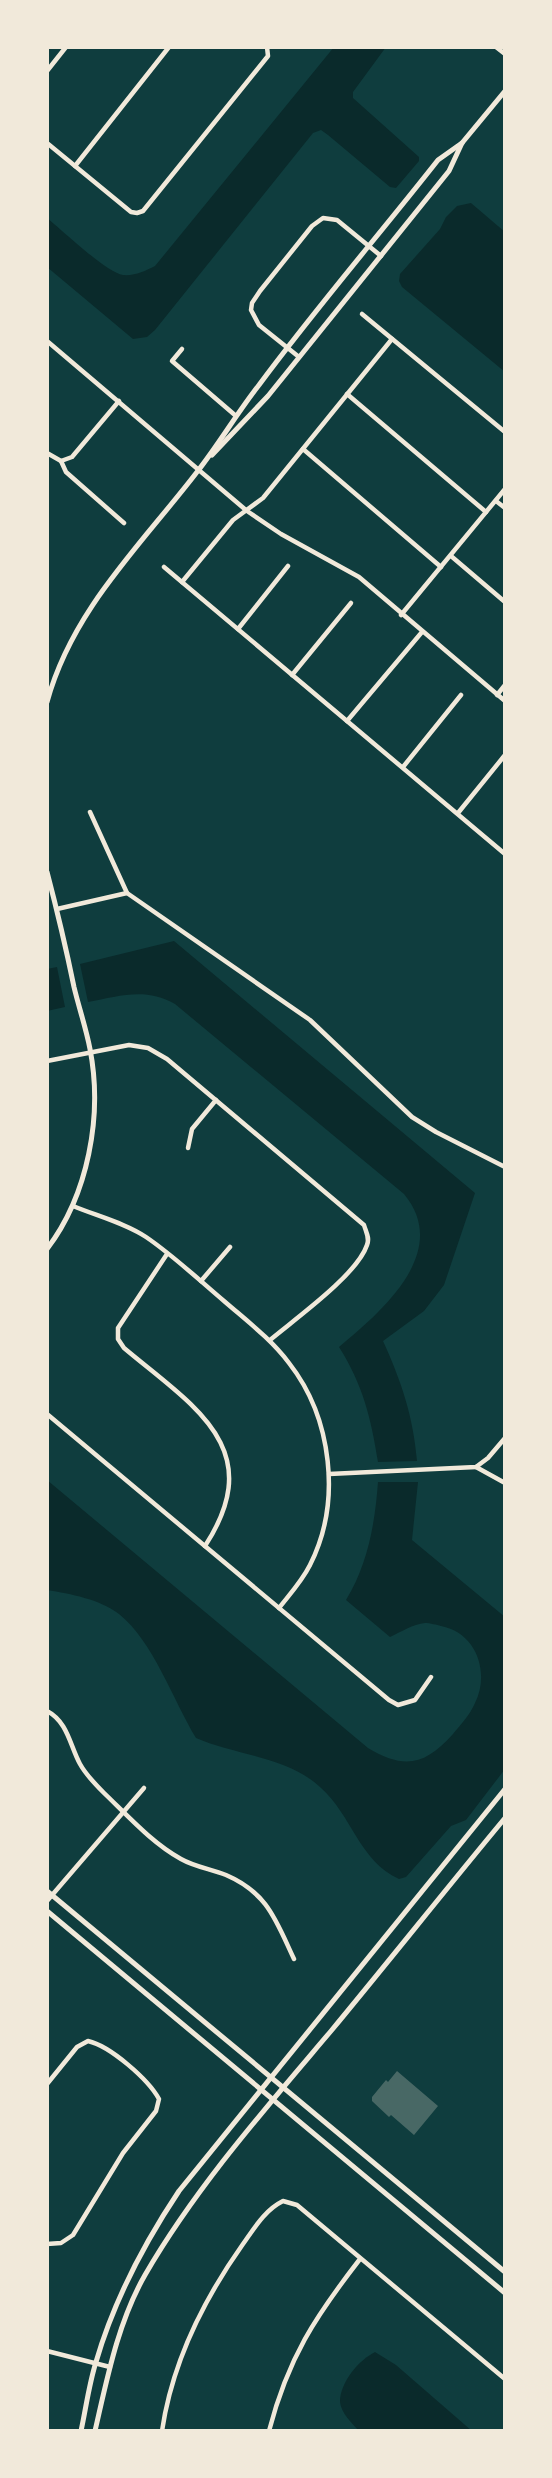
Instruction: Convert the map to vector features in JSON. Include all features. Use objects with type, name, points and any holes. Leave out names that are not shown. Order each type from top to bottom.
[{"type":"main road","points":[[198,470],[268,396],[449,171],[463,143],[505,91]]},
{"type":"main road","points":[[47,702],[65,652],[94,601],[198,470],[288,348],[438,160],[463,143]]},
{"type":"main road","points":[[47,872],[90,1051],[93,1087],[90,1146],[73,1206],[47,1249]]},
{"type":"main road","points":[[81,2431],[95,2364],[112,2312],[152,2230],[179,2191],[505,1789]]},
{"type":"main road","points":[[95,2431],[110,2367],[126,2319],[145,2277],[192,2203],[273,2100],[505,1818]]},
{"type":"main road","points":[[50,1893],[505,2272]]},
{"type":"main road","points":[[47,1911],[505,2293]]},
{"type":"street","points":[[47,71],[66,47]]},
{"type":"street","points":[[75,166],[169,47]]},
{"type":"street","points":[[496,47],[505,54]]},
{"type":"street","points":[[47,143],[131,212],[137,214],[143,211],[268,56],[268,48]]},
{"type":"street","points":[[299,357],[259,325],[251,310],[252,303],[312,226],[323,218],[337,220],[381,256]]},
{"type":"street","points":[[362,314],[505,432]]},
{"type":"street","points":[[182,582],[233,520],[263,498],[391,340]]},
{"type":"street","points":[[47,341],[247,511],[281,534],[359,577],[505,701]]},
{"type":"street","points":[[182,349],[172,361],[236,416]]},
{"type":"street","points":[[347,394],[486,512]]},
{"type":"street","points":[[61,461],[72,457],[119,401]]},
{"type":"street","points":[[303,449],[441,567]]},
{"type":"street","points":[[47,453],[61,461],[65,472],[124,523]]},
{"type":"street","points":[[401,614],[505,489]]},
{"type":"street","points":[[495,500],[505,508]]},
{"type":"street","points":[[451,556],[505,602]]},
{"type":"street","points":[[238,629],[288,566]]},
{"type":"street","points":[[164,568],[505,853]]},
{"type":"street","points":[[292,675],[351,603]]},
{"type":"street","points":[[347,721],[422,632]]},
{"type":"street","points":[[497,695],[505,685]]},
{"type":"street","points":[[403,767],[461,695]]},
{"type":"street","points":[[458,813],[505,755]]},
{"type":"street","points":[[90,812],[127,893],[310,1020],[412,1117],[505,1167]]},
{"type":"street","points":[[57,909],[127,893]]},
{"type":"street","points":[[47,1061],[129,1045],[148,1048],[167,1059],[364,1225],[368,1244],[361,1258],[270,1340]]},
{"type":"street","points":[[188,1148],[192,1129],[216,1100]]},
{"type":"street","points":[[73,1206],[146,1237],[270,1340],[291,1365],[308,1393],[320,1420],[329,1474],[327,1506],[311,1562],[279,1608]]},
{"type":"street","points":[[201,1281],[230,1247]]},
{"type":"street","points":[[167,1254],[118,1328],[118,1339],[124,1348],[211,1423],[224,1447],[229,1469],[229,1491],[218,1526],[205,1546]]},
{"type":"street","points":[[47,1414],[389,1700],[398,1705],[415,1700],[431,1677]]},
{"type":"street","points":[[476,1467],[488,1458],[505,1438]]},
{"type":"street","points":[[329,1474],[476,1467],[505,1483]]},
{"type":"street","points":[[47,1711],[66,1729],[80,1765],[94,1783],[164,1849],[181,1859],[223,1874],[254,1891],[266,1903],[294,1959]]},
{"type":"street","points":[[47,1901],[50,1893],[144,1788]]},
{"type":"street","points":[[47,2084],[77,2048],[88,2042],[100,2044],[152,2086],[159,2099],[156,2111],[123,2153],[72,2235],[61,2244],[47,2244]]},
{"type":"street","points":[[162,2431],[178,2365],[204,2305],[256,2226],[271,2207],[283,2201],[297,2205],[505,2379]]},
{"type":"street","points":[[270,2430],[276,2402],[303,2340],[323,2307],[360,2259]]},
{"type":"street","points":[[47,2351],[110,2367]]},
{"type":"water","points":[[334,47],[386,47],[353,92],[353,98],[419,157],[419,161],[396,188],[390,187],[321,130],[313,133],[147,337],[133,339],[47,267],[47,218],[106,267],[116,272],[132,275],[155,266]]},
{"type":"water","points":[[471,203],[505,232],[505,372],[402,287],[399,281],[400,274],[440,229],[446,217],[457,206]]},
{"type":"water","points":[[174,941],[475,1193],[444,1285],[424,1311],[383,1341],[406,1400],[417,1461],[378,1462],[365,1402],[339,1347],[391,1299],[416,1259],[420,1237],[417,1216],[404,1194],[175,1004],[143,994],[88,1002],[80,964]]},
{"type":"water","points":[[57,967],[65,1007],[47,1011],[47,969]]},
{"type":"water","points":[[47,1480],[368,1748],[381,1755],[404,1761],[424,1758],[453,1734],[473,1707],[481,1679],[477,1656],[472,1646],[453,1630],[425,1623],[390,1637],[346,1600],[365,1558],[375,1513],[378,1482],[418,1482],[412,1540],[505,1617],[505,1769],[466,1820],[451,1826],[406,1877],[399,1879],[385,1871],[365,1849],[331,1798],[307,1777],[277,1763],[196,1738],[152,1655],[142,1639],[119,1614],[94,1601],[47,1590]]},
{"type":"water","points":[[375,2352],[396,2365],[472,2431],[359,2431],[342,2410],[341,2394],[351,2372]]},
{"type":"building","points":[[397,2071],[438,2106],[414,2135],[372,2101],[372,2097],[386,2080],[388,2082]]}]
